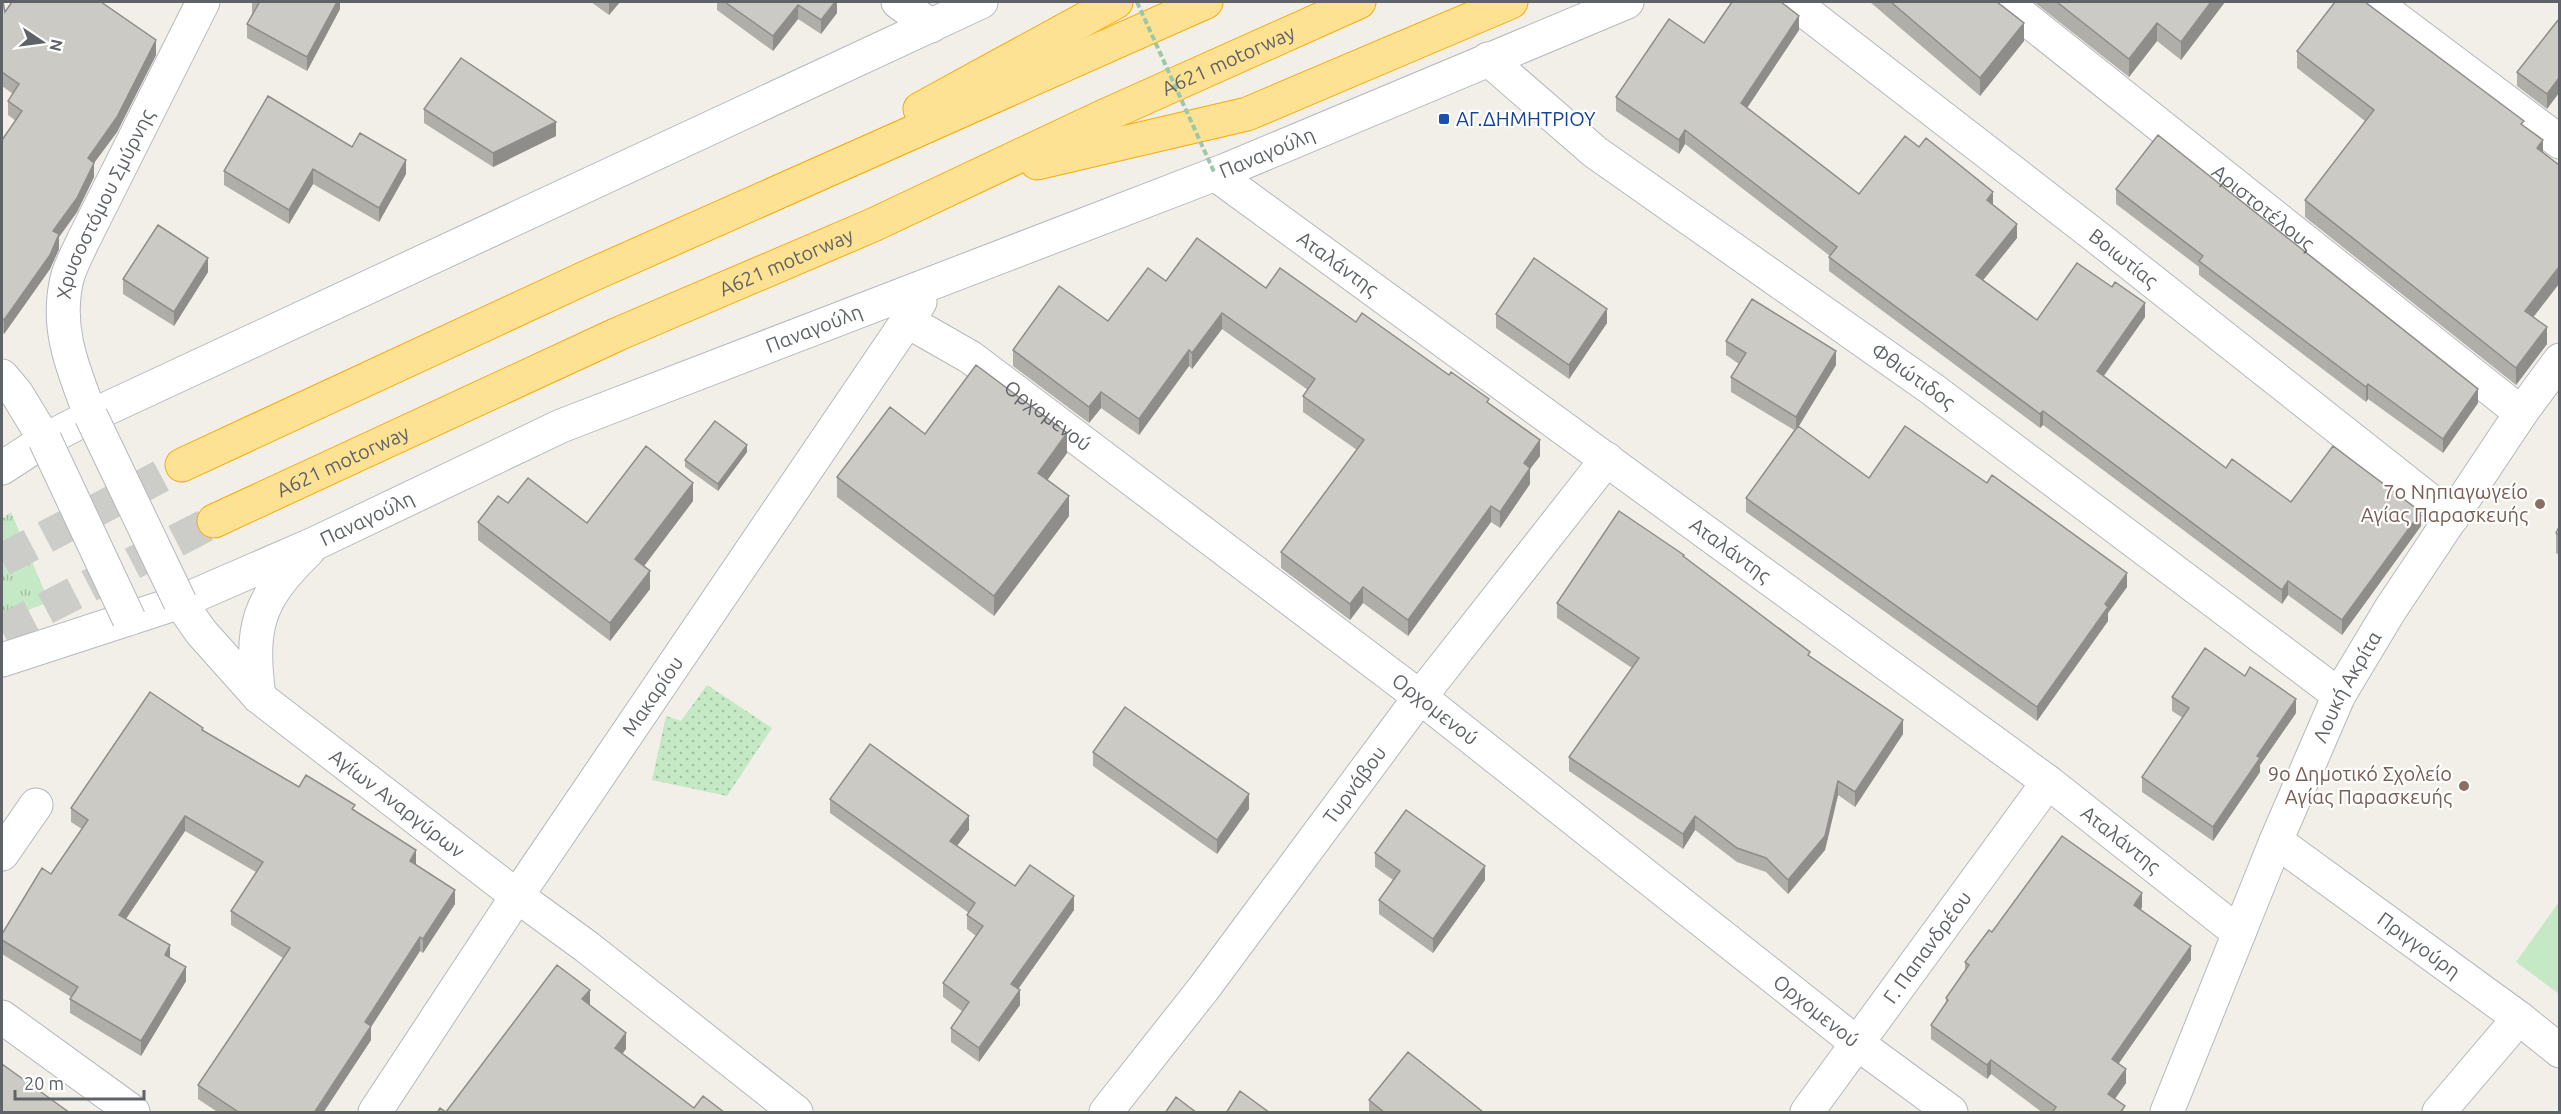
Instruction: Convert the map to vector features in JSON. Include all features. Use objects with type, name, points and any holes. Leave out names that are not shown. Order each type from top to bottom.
[{"type":"highway","points":[[838,167],[876,133],[1116,2]]},
{"type":"highway","points":[[182,465],[587,277],[1206,2]]},
{"type":"highway","name":"A621 motorway","points":[[214,521],[618,334],[873,225],[1102,117],[1359,2]]},
{"type":"highway","points":[[980,176],[1247,114],[1510,2]]},
{"type":"street","points":[[898,2],[931,26]]},
{"type":"street","points":[[2,468],[45,440],[90,416],[981,2]]},
{"type":"street","name":"Παναγούλη","points":[[2,660],[180,602],[316,543],[561,426],[1215,174],[1627,2]]},
{"type":"street","name":"Βοιωτίας","points":[[1793,2],[2098,238],[2452,518]]},
{"type":"street","name":"Αριστοτέλους","points":[[2005,2],[2521,413]]},
{"type":"street","points":[[2374,2],[2559,142]]},
{"type":"street","name":"Χρυσοστόμου Σμύρνης","points":[[90,416],[66,351],[63,309],[68,275],[196,4]]},
{"type":"street","name":"Φθιώτιδος","points":[[1488,59],[1594,152],[1932,389],[2339,695]]},
{"type":"street","name":"Αταλάντης","points":[[1215,174],[2048,782],[2239,933]]},
{"type":"street","name":"Μακαρίου","points":[[375,1113],[517,896],[933,281]]},
{"type":"street","name":"Ορχομενού","points":[[907,321],[970,357],[1420,697],[1858,1044],[1951,1113]]},
{"type":"street","name":"Λουκή Ακρίτα","points":[[2167,1113],[2276,842],[2339,695],[2390,610],[2559,360]]},
{"type":"street","points":[[2,376],[17,394],[45,440],[129,619]]},
{"type":"street","name":"Αγίων Αναργύρων","points":[[90,416],[180,602],[201,632],[259,697],[586,947],[796,1113]]},
{"type":"street","name":"Τυρνάβου","points":[[1106,1113],[1204,988],[1420,697],[1606,459]]},
{"type":"street","points":[[259,697],[255,668],[256,638],[261,612],[283,575],[316,543]]},
{"type":"street","name":"Γ. Παπανδρέου","points":[[1807,1113],[2048,782]]},
{"type":"street","points":[[2,854],[36,805]]},
{"type":"street","name":"Πριγγούρη","points":[[2276,842],[2519,1018],[2559,1051]]},
{"type":"street","points":[[2,1017],[133,1113]]},
{"type":"street","points":[[2439,1113],[2519,1018]]},
{"type":"path","points":[[1137,2],[1215,174]]},
{"type":"green space","points":[[11,512],[49,602],[2,620],[2,519]]},
{"type":"green space","points":[[707,685],[772,728],[727,796],[652,780],[666,716],[681,721]]},
{"type":"green space","points":[[2559,902],[2559,994],[2516,962]]},
{"type":"building","points":[[2,2],[5,12],[12,2],[101,2],[156,40],[117,117],[88,158],[94,163],[77,198],[53,231],[59,234],[50,255],[4,320],[2,318],[2,140],[22,111],[8,101],[19,84],[2,72]]},
{"type":"building","points":[[257,2],[337,2],[307,57],[247,24],[259,3]]},
{"type":"building","points":[[725,2],[835,2],[821,20],[798,5],[773,36]]},
{"type":"building","points":[[1732,2],[1781,2],[1799,16],[1741,103],[1859,194],[1905,136],[1919,147],[1926,138],[1993,192],[1987,200],[2017,224],[1976,275],[2037,320],[2077,263],[2112,287],[2115,282],[2145,303],[2097,371],[2226,468],[2232,459],[2291,502],[2333,446],[2421,512],[2342,620],[2288,581],[2282,590],[2043,411],[2040,414],[1829,257],[1837,247],[1685,130],[1679,140],[1616,97],[1669,19],[1704,43]]},
{"type":"building","points":[[1891,2],[1997,2],[2024,23],[1980,78]]},
{"type":"building","points":[[2057,2],[2211,2],[2181,42],[2157,23],[2129,59]]},
{"type":"building","points":[[2335,2],[2365,2],[2524,121],[2521,124],[2543,140],[2537,148],[2559,165],[2559,267],[2525,311],[2547,327],[2516,368],[2305,200],[2374,110],[2297,51]]},
{"type":"building","points":[[2559,19],[2559,78],[2547,94],[2517,72]]},
{"type":"building","points":[[461,58],[556,122],[493,153],[424,109]]},
{"type":"building","points":[[268,96],[352,147],[360,133],[406,160],[379,208],[313,169],[289,210],[224,171]]},
{"type":"building","points":[[2158,135],[2478,389],[2443,439],[2368,384],[2366,387],[2199,261],[2203,256],[2116,189]]},
{"type":"building","points":[[158,225],[208,258],[174,312],[123,279]]},
{"type":"building","points":[[1197,238],[1266,288],[1280,268],[1356,322],[1362,313],[1449,375],[1451,372],[1489,399],[1487,402],[1540,440],[1524,463],[1530,468],[1500,512],[1491,506],[1408,620],[1363,587],[1350,604],[1281,552],[1364,440],[1303,396],[1315,379],[1222,313],[1192,353],[1189,350],[1139,419],[1101,392],[1089,407],[1013,350],[1059,286],[1108,321],[1148,268],[1166,281]]},
{"type":"building","points":[[1534,258],[1607,309],[1569,365],[1496,314]]},
{"type":"building","points":[[1752,299],[1836,351],[1796,417],[1731,377],[1746,353],[1726,341]]},
{"type":"building","points":[[976,365],[1067,433],[1038,473],[1069,496],[994,596],[837,477],[890,407],[925,434]]},
{"type":"building","points":[[715,421],[747,445],[718,484],[685,460]]},
{"type":"building","points":[[1798,426],[1869,478],[1905,426],[1987,483],[1992,475],[2127,573],[2105,604],[2108,607],[2037,707],[1746,498]]},
{"type":"building","points":[[646,446],[693,483],[635,559],[650,571],[610,623],[478,522],[498,496],[508,503],[528,478],[587,523]]},
{"type":"building","points":[[1619,511],[1684,555],[1810,652],[1808,655],[1903,720],[1855,792],[1838,781],[1825,836],[1788,880],[1766,858],[1737,848],[1695,816],[1683,834],[1569,757],[1639,658],[1557,603]]},
{"type":"building","points":[[2205,648],[2245,676],[2250,667],[2296,699],[2257,756],[2260,758],[2213,827],[2142,777],[2189,708],[2172,697]]},
{"type":"building","points":[[150,692],[203,728],[202,730],[299,787],[306,775],[355,805],[352,809],[416,850],[410,861],[455,890],[423,939],[420,937],[365,1022],[371,1026],[314,1113],[240,1113],[198,1085],[290,948],[231,911],[263,862],[185,816],[119,915],[170,945],[165,955],[186,967],[141,1041],[70,999],[78,987],[2,940],[2,934],[42,868],[51,874],[88,820],[71,808]]},
{"type":"building","points":[[1125,707],[1249,794],[1217,840],[1093,752]]},
{"type":"building","points":[[870,744],[969,816],[950,841],[1015,886],[1030,865],[1074,896],[1011,984],[1020,990],[979,1048],[951,1028],[969,1002],[943,983],[983,926],[967,915],[975,903],[830,799]]},
{"type":"building","points":[[1406,810],[1485,866],[1433,939],[1379,900],[1400,871],[1375,853]]},
{"type":"building","points":[[2062,836],[2142,893],[2134,905],[2191,946],[2112,1059],[2126,1069],[2108,1094],[2125,1106],[2120,1113],[2052,1113],[2056,1107],[1991,1060],[1987,1065],[1931,1025],[1969,965],[1965,962],[1989,930],[1992,932]]},
{"type":"building","points":[[557,965],[590,990],[582,999],[626,1033],[615,1048],[694,1108],[703,1096],[725,1113],[437,1113],[440,1108],[446,1112]]},
{"type":"building","points":[[1408,1052],[1483,1112],[1385,1113],[1369,1100]]},
{"type":"building","points":[[2,1064],[70,1113],[2,1113]]},
{"type":"building","points":[[1240,1091],[1270,1113],[1226,1113]]},
{"type":"building","points":[[1176,1097],[1197,1113],[1165,1113]]},
{"type":"tunnel","points":[[2,560],[182,465]]},
{"type":"tunnel","points":[[2,631],[214,521]]},
{"type":"place","name":"ΑΓ.ΔΗΜΗΤΡΙΟΥ","points":[[1444,119]]},
{"type":"place","name":"7ο Νηπιαγωγείο Αγίας Παρασκευής","points":[[2540,504]]},
{"type":"place","name":"9ο Δημοτικό Σχολείο Αγίας Παρασκευής","points":[[2464,786]]}]
